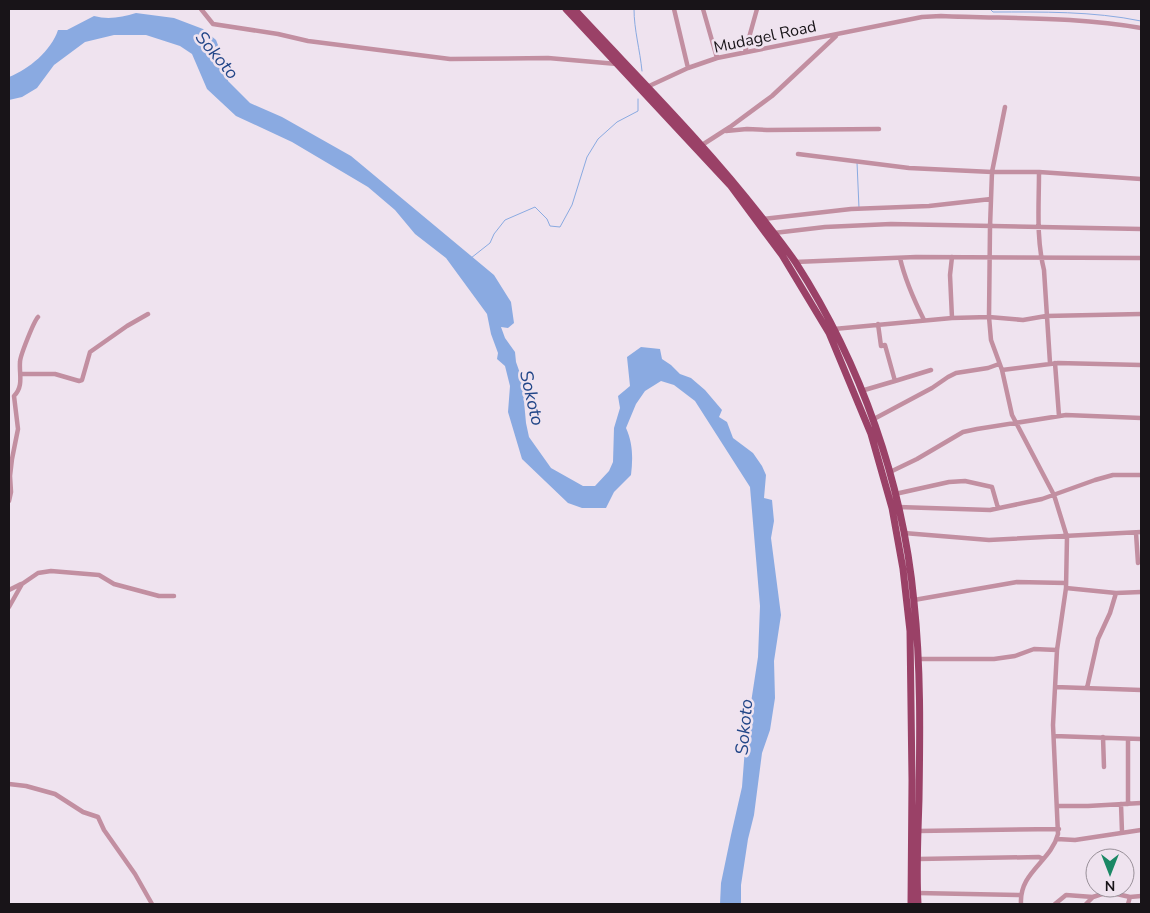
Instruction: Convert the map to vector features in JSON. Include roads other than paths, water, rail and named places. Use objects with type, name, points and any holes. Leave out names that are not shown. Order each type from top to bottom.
[{"type":"main road","points":[[566,9],[730,185],[790,267],[830,333],[871,434],[892,508],[903,569],[910,630],[912,904]]},
{"type":"main road","points":[[574,9],[702,145],[774,233],[795,262],[834,328],[861,391],[890,472],[904,533],[914,600],[918,659],[918,904]]},
{"type":"street","points":[[201,9],[213,24],[278,34],[308,41],[450,59],[548,58],[617,64]]},
{"type":"street","points":[[674,9],[688,68]]},
{"type":"street","points":[[703,9],[717,58]]},
{"type":"street","points":[[745,52],[757,9]]},
{"type":"street","name":"Mudagel Road","points":[[647,86],[717,58],[922,17],[1063,19],[1141,28]]},
{"type":"street","points":[[702,145],[772,96],[838,34]]},
{"type":"street","points":[[647,86],[648,98]]},
{"type":"street","points":[[1005,107],[992,172],[989,317],[991,340],[1002,370],[1012,415],[1054,495],[1067,538],[1066,586],[1057,650],[1055,687],[1054,736],[1059,829],[1057,839],[1028,876],[1020,896],[1021,904]]},
{"type":"street","points":[[723,132],[747,129],[880,129]]},
{"type":"street","points":[[798,154],[909,168],[1039,172],[1141,179]]},
{"type":"street","points":[[1039,172],[1038,226],[1044,270],[1046,316],[1059,416]]},
{"type":"street","points":[[763,219],[866,208],[929,206],[991,200]]},
{"type":"street","points":[[774,233],[825,226],[891,224],[1141,229]]},
{"type":"street","points":[[795,262],[952,257],[1141,258]]},
{"type":"street","points":[[952,257],[950,275],[952,318]]},
{"type":"street","points":[[900,258],[912,298],[924,320]]},
{"type":"street","points":[[21,374],[54,374],[82,380],[90,352],[148,314]]},
{"type":"street","points":[[834,328],[952,318],[989,317],[1022,320],[1046,316],[1141,314]]},
{"type":"street","points":[[9,501],[12,459],[18,429],[14,396],[18,392],[21,374],[20,361],[32,325],[38,317]]},
{"type":"street","points":[[878,324],[881,346],[885,345],[895,382]]},
{"type":"street","points":[[1002,370],[1052,363],[1141,365]]},
{"type":"street","points":[[872,420],[956,373],[988,368],[999,364]]},
{"type":"street","points":[[861,391],[930,370]]},
{"type":"street","points":[[890,472],[917,459],[963,432],[1059,416],[1141,418]]},
{"type":"street","points":[[898,507],[982,510],[998,508],[1042,499],[1113,475],[1141,475]]},
{"type":"street","points":[[895,494],[949,482],[965,481],[992,487],[998,508]]},
{"type":"street","points":[[904,533],[989,540],[1067,538],[1139,532],[1138,563]]},
{"type":"street","points":[[9,590],[38,573],[51,571],[99,575],[114,584],[159,596],[174,596]]},
{"type":"street","points":[[914,600],[1017,582],[1116,593],[1141,592]]},
{"type":"street","points":[[9,607],[22,584]]},
{"type":"street","points":[[1087,688],[1098,639],[1110,613],[1116,593]]},
{"type":"street","points":[[918,659],[994,659],[1015,656],[1034,650],[1057,650]]},
{"type":"street","points":[[1055,687],[1141,690]]},
{"type":"street","points":[[1054,736],[1141,739]]},
{"type":"street","points":[[1103,738],[1104,767]]},
{"type":"street","points":[[1128,739],[1128,804]]},
{"type":"street","points":[[9,784],[26,786],[55,794],[82,812],[98,817],[104,830],[135,874],[152,904]]},
{"type":"street","points":[[1058,806],[1141,802]]},
{"type":"street","points":[[1121,804],[1122,832]]},
{"type":"street","points":[[918,832],[1059,829]]},
{"type":"street","points":[[1057,839],[1075,840],[1141,830]]},
{"type":"street","points":[[918,859],[1039,857],[1043,859]]},
{"type":"street","points":[[918,893],[1020,896]]},
{"type":"street","points":[[1055,904],[1066,895],[1085,896]]},
{"type":"street","points":[[1138,904],[1139,897]]},
{"type":"water","name":"Sokoto","points":[[136,13],[174,18],[203,29],[216,40],[225,63],[228,81],[250,103],[282,117],[351,156],[494,275],[511,302],[514,323],[508,328],[501,327],[505,338],[515,352],[516,362],[522,379],[529,437],[551,468],[583,486],[595,486],[609,471],[613,462],[614,428],[620,408],[618,396],[630,386],[627,357],[641,347],[660,349],[662,359],[680,374],[691,378],[705,390],[722,410],[719,417],[727,422],[733,438],[753,453],[762,466],[766,475],[764,498],[772,500],[774,521],[771,538],[781,615],[774,661],[775,698],[770,730],[762,753],[754,815],[748,839],[741,885],[741,904],[720,904],[721,883],[742,787],[746,735],[758,657],[760,606],[750,487],[695,401],[674,385],[661,381],[645,391],[636,404],[626,428],[632,451],[631,475],[614,492],[606,508],[582,508],[568,503],[522,459],[508,412],[510,386],[505,366],[497,359],[498,353],[491,334],[487,314],[446,258],[415,234],[395,210],[368,187],[292,142],[236,116],[207,89],[192,54],[180,46],[146,35],[114,35],[85,42],[54,65],[37,88],[22,97],[9,100],[9,77],[17,74],[45,52],[58,30],[67,30],[94,16],[115,18]]},
{"type":"waterway","points":[[634,9],[642,71]]},
{"type":"waterway","points":[[990,9],[993,12],[1105,15],[1141,21]]},
{"type":"waterway","points":[[471,258],[490,243],[494,234],[505,220],[535,207],[547,219],[550,226],[560,227],[572,205],[587,157],[598,139],[617,122],[638,111],[638,99]]},
{"type":"waterway","points":[[857,162],[859,208]]}]
